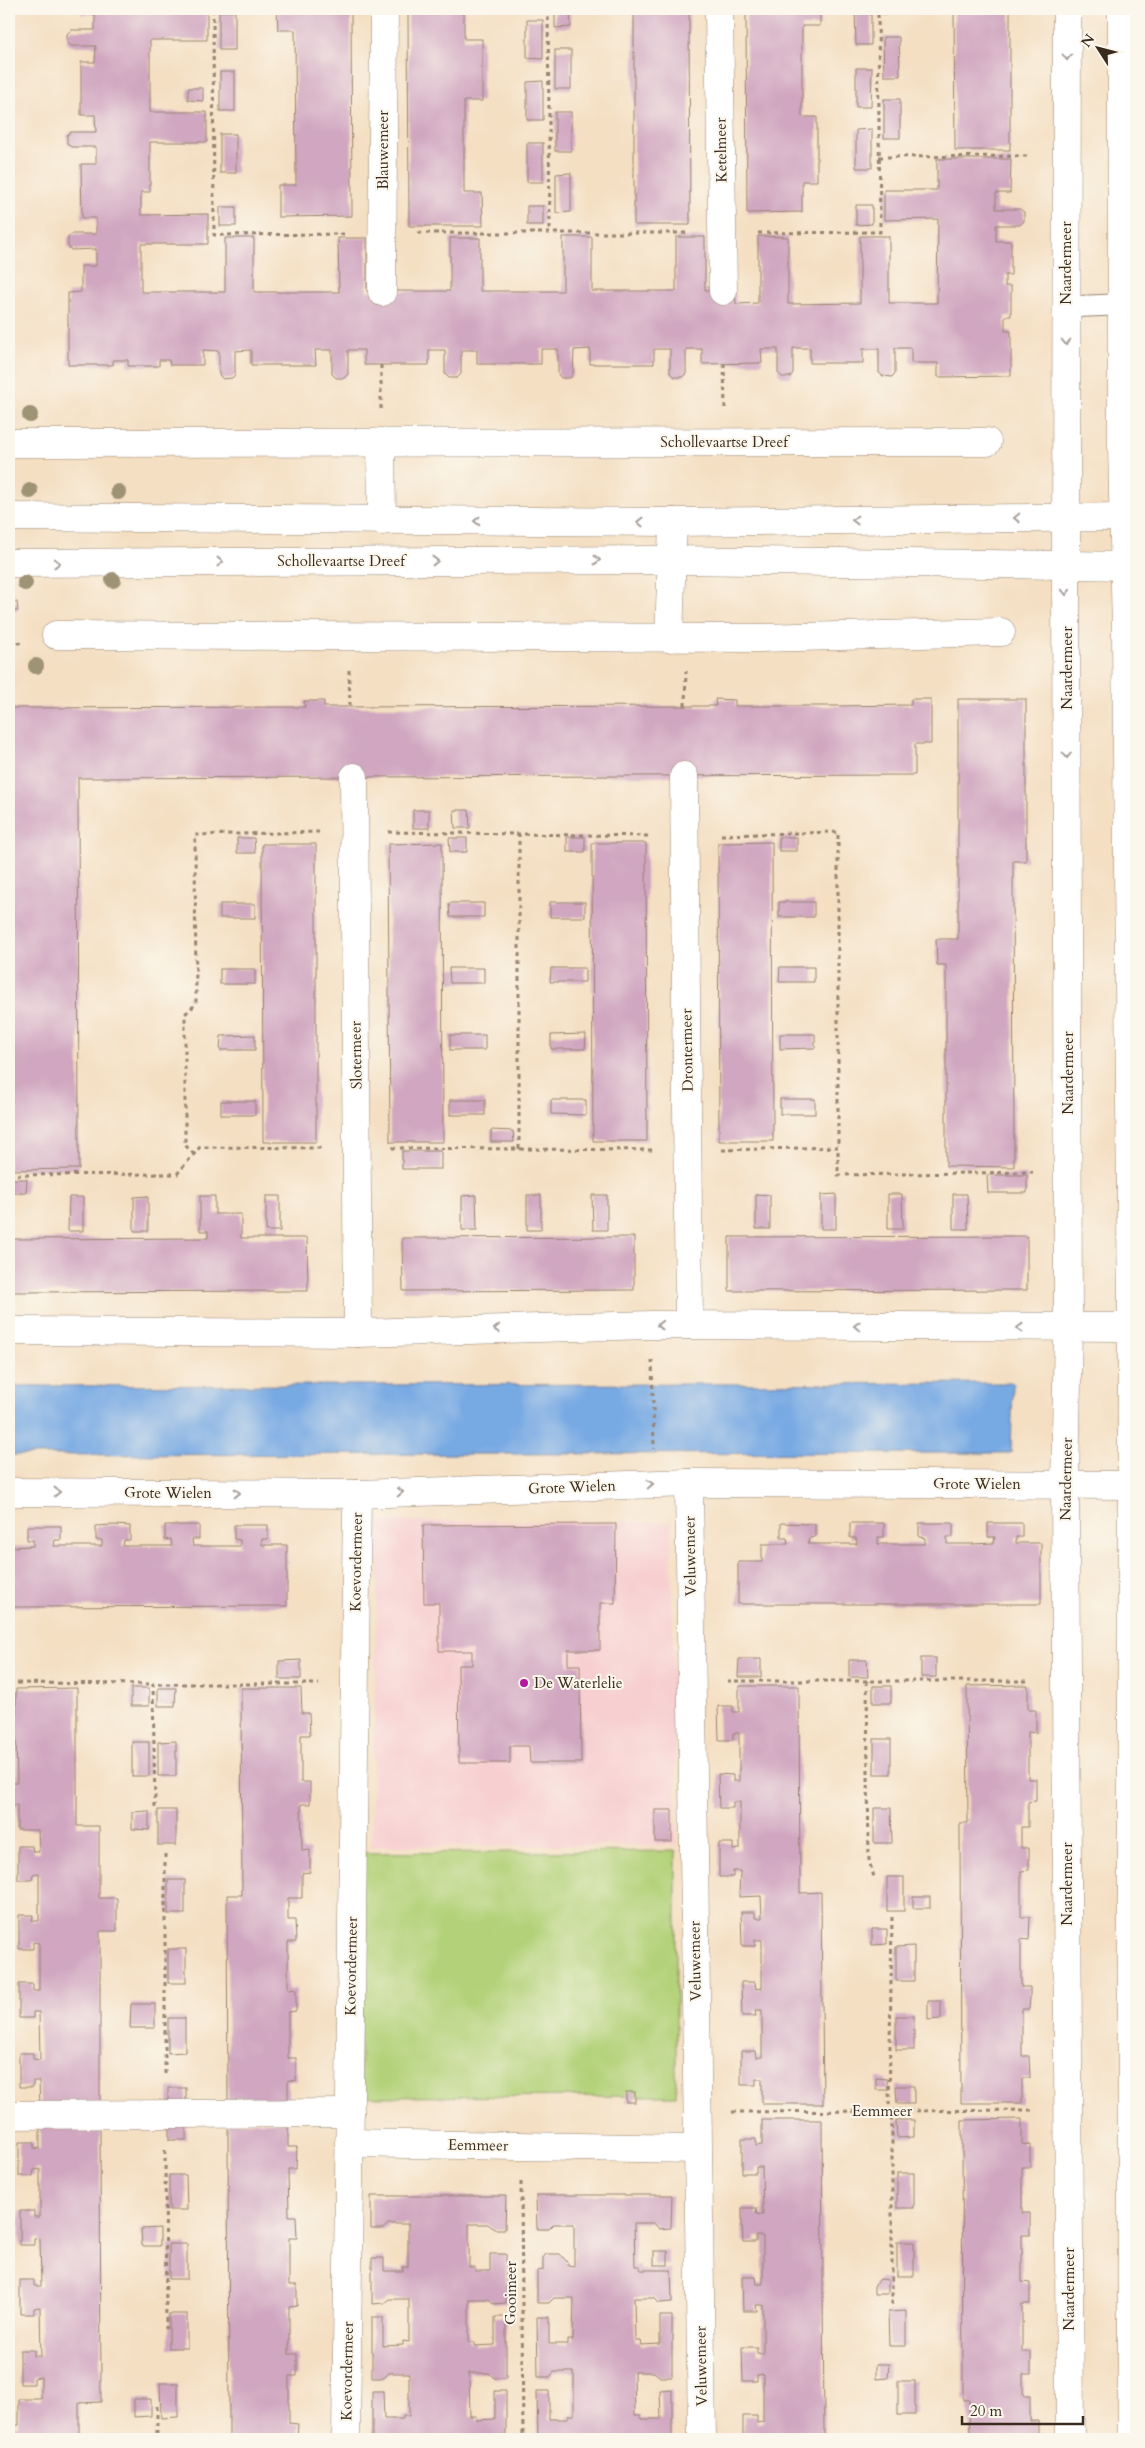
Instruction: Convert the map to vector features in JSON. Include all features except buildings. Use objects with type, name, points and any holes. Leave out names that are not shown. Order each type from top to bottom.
[{"type":"street","name":"Blauwemeer","points":[[382,292],[384,9]]},
{"type":"street","name":"Ketelmeer","points":[[719,9],[723,290]]},
{"type":"street","name":"Naardermeer","points":[[1067,9],[1068,1328],[1065,1485],[1070,2439]]},
{"type":"street","points":[[1122,9],[1129,304],[1134,1327],[1134,2324],[1132,2439]]},
{"type":"street","points":[[381,442],[382,521]]},
{"type":"street","name":"Schollevaartse Dreef","points":[[9,443],[987,442]]},
{"type":"street","points":[[9,517],[674,522],[1130,518]]},
{"type":"street","points":[[668,638],[674,522]]},
{"type":"street","name":"Schollevaartse Dreef","points":[[9,563],[673,560],[1130,565]]},
{"type":"street","points":[[56,635],[668,638],[1001,632]]},
{"type":"street","name":"Drontermeer","points":[[684,776],[689,1325]]},
{"type":"street","name":"Slotermeer","points":[[354,777],[358,1332]]},
{"type":"street","points":[[9,1331],[358,1332],[689,1325],[1134,1327]]},
{"type":"street","name":"Grote Wielen","points":[[9,1492],[357,1494],[689,1483],[1134,1485]]},
{"type":"street","name":"Veluwemeer","points":[[689,1483],[696,2112],[702,2439]]},
{"type":"street","name":"Koevordermeer","points":[[346,2439],[357,1494]]},
{"type":"street","points":[[9,2115],[350,2113]]},
{"type":"street","name":"Eemmeer","points":[[349,2143],[697,2149]]},
{"type":"lane","points":[[1066,307],[1129,304]]},
{"type":"path","points":[[213,9],[214,235],[880,232],[878,9]]},
{"type":"path","points":[[548,9],[550,233]]},
{"type":"path","points":[[879,156],[1066,156]]},
{"type":"path","points":[[381,364],[381,442]]},
{"type":"path","points":[[724,364],[725,442]]},
{"type":"path","points":[[194,1154],[185,1145],[185,1014],[196,1004],[195,835],[354,832],[685,836],[838,832],[838,1175],[1068,1172]]},
{"type":"path","points":[[519,834],[519,1149]]},
{"type":"path","points":[[9,1175],[176,1174],[200,1146],[688,1150],[838,1147]]},
{"type":"path","points":[[653,1376],[654,1452]]},
{"type":"path","points":[[691,1681],[1066,1681]]},
{"type":"path","points":[[867,1681],[869,1861],[875,1880]]},
{"type":"path","points":[[9,1683],[354,1684]]},
{"type":"path","points":[[153,1684],[155,1807]]},
{"type":"path","points":[[892,1917],[889,2111],[892,2121],[892,2306]]},
{"type":"path","name":"Eemmeer","points":[[696,2112],[1068,2110]]},
{"type":"path","name":"Gooimeer","points":[[521,2146],[523,2439]]},
{"type":"path","points":[[156,2406],[157,2439]]},
{"type":"shaded area","name":"De Waterlelie","points":[[379,1521],[671,1522],[677,1845],[371,1846]]},
{"type":"green space","points":[[676,1851],[676,2096],[360,2097],[360,1853]]},
{"type":"water","points":[[1013,1383],[1011,1453],[9,1455],[9,1386]]},
{"type":"place","name":"De Waterlelie","points":[[524,1683]]}]
